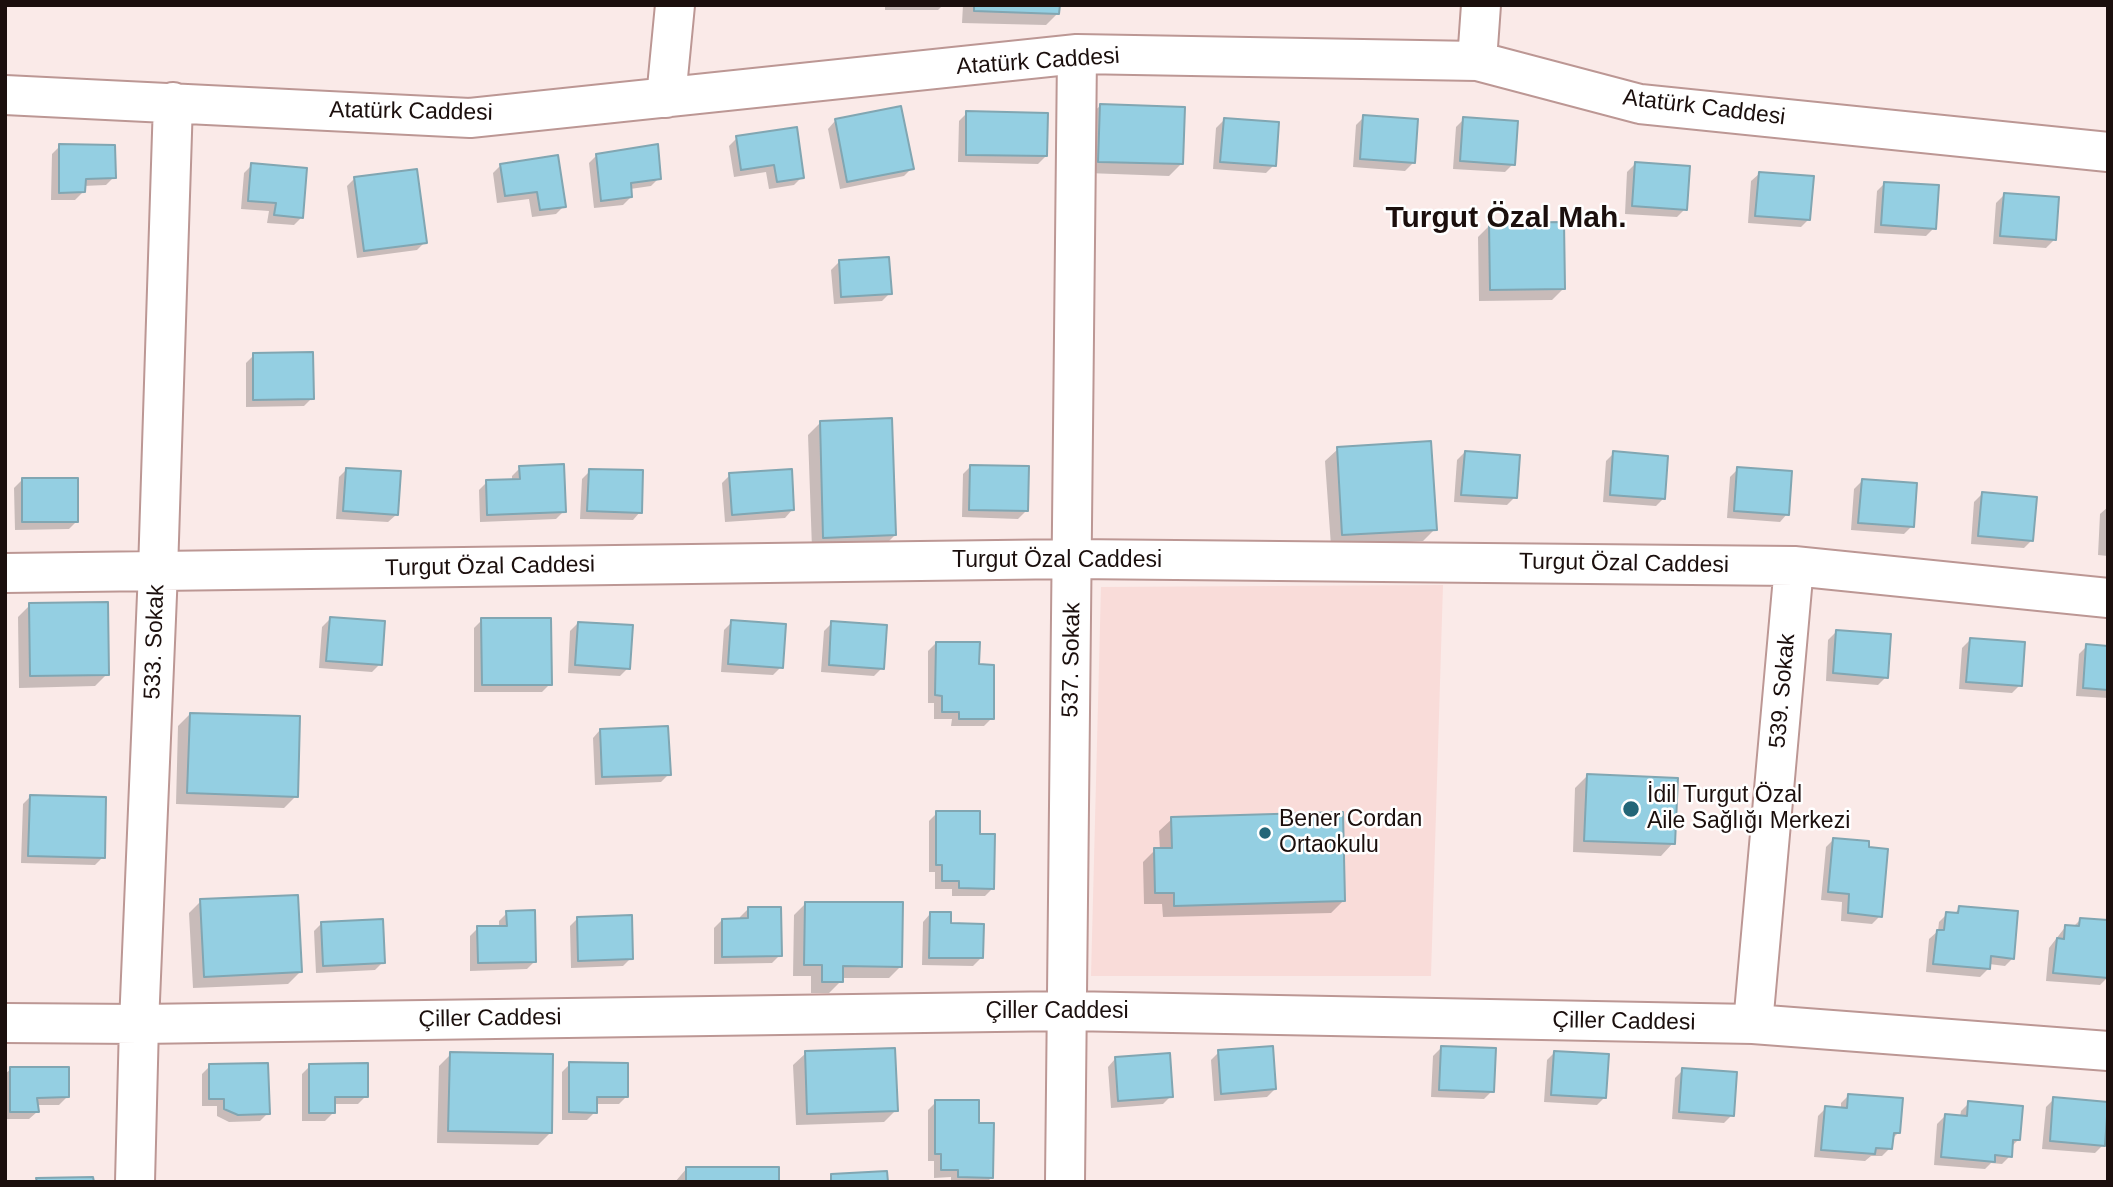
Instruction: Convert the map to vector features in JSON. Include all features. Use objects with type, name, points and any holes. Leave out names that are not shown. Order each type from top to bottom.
[{"type":"street","points":[[666,98],[675,5]]},
{"type":"street","points":[[1477,61],[1481,5]]},
{"type":"street","name":"Atatürk Caddesi","points":[[5,95],[471,118],[1077,54],[1477,61],[1640,104],[2108,152]]},
{"type":"street","name":"537. Sokak","points":[[1065,1182],[1077,54]]},
{"type":"street","name":"533. Sokak","points":[[135,1182],[173,102]]},
{"type":"street","name":"Turgut Özal Caddesi","points":[[5,573],[1073,559],[1794,566],[2108,598]]},
{"type":"street","name":"539. Sokak","points":[[1753,1024],[1794,566]]},
{"type":"street","name":"Çiller Caddesi","points":[[5,1023],[139,1024],[1067,1011],[1753,1024],[2108,1051]]},
{"type":"shaded area","name":"Bener Cordan Ortaokulu","points":[[1443,585],[1431,976],[1091,976],[1101,587]]},
{"type":"building","points":[[974,5],[1060,5],[1059,14],[974,11]]},
{"type":"building","points":[[1100,104],[1185,107],[1183,164],[1098,162]]},
{"type":"building","points":[[901,106],[914,169],[847,182],[835,119]]},
{"type":"building","points":[[966,111],[1048,113],[1047,156],[966,155]]},
{"type":"building","points":[[1363,115],[1418,119],[1415,163],[1360,159]]},
{"type":"building","points":[[1463,117],[1518,121],[1515,165],[1460,161]]},
{"type":"building","points":[[1224,118],[1279,122],[1276,166],[1220,162]]},
{"type":"building","points":[[797,127],[804,178],[777,182],[774,165],[741,170],[736,136]]},
{"type":"building","points":[[59,144],[115,145],[116,178],[86,179],[85,192],[59,193]]},
{"type":"building","points":[[658,144],[661,179],[631,183],[632,197],[601,201],[596,154]]},
{"type":"building","points":[[558,155],[566,207],[540,210],[537,192],[505,196],[500,164]]},
{"type":"building","points":[[1635,162],[1690,166],[1687,210],[1632,206]]},
{"type":"building","points":[[251,163],[307,168],[303,218],[274,215],[276,203],[248,201]]},
{"type":"building","points":[[417,169],[427,243],[364,251],[354,177]]},
{"type":"building","points":[[1759,172],[1814,176],[1810,220],[1755,216]]},
{"type":"building","points":[[1884,182],[1939,185],[1936,229],[1881,225]]},
{"type":"building","points":[[2004,193],[2059,197],[2056,240],[2000,236]]},
{"type":"building","points":[[1564,222],[1565,289],[1490,290],[1489,223]]},
{"type":"building","points":[[889,257],[892,294],[841,297],[839,260]]},
{"type":"building","points":[[313,352],[314,399],[253,400],[253,353]]},
{"type":"building","points":[[892,418],[896,535],[823,538],[820,421]]},
{"type":"building","points":[[1431,441],[1437,530],[1342,535],[1337,447]]},
{"type":"building","points":[[1465,451],[1520,455],[1517,498],[1461,495]]},
{"type":"building","points":[[1613,451],[1668,456],[1665,499],[1610,495]]},
{"type":"building","points":[[564,464],[566,512],[487,515],[486,480],[520,479],[519,466]]},
{"type":"building","points":[[970,465],[1029,466],[1028,511],[969,510]]},
{"type":"building","points":[[1737,467],[1792,471],[1789,515],[1734,511]]},
{"type":"building","points":[[346,468],[401,471],[398,515],[343,511]]},
{"type":"building","points":[[589,469],[643,470],[642,513],[587,511]]},
{"type":"building","points":[[792,469],[794,510],[732,515],[729,473]]},
{"type":"building","points":[[22,478],[78,478],[78,522],[22,522]]},
{"type":"building","points":[[1862,479],[1917,483],[1914,527],[1858,523]]},
{"type":"building","points":[[1982,492],[2037,497],[2033,541],[1978,536]]},
{"type":"building","points":[[108,602],[109,675],[30,676],[29,603]]},
{"type":"building","points":[[330,617],[385,621],[382,665],[326,661]]},
{"type":"building","points":[[481,618],[551,618],[552,685],[482,685]]},
{"type":"building","points":[[731,620],[786,624],[783,668],[728,664]]},
{"type":"building","points":[[831,621],[887,625],[884,669],[829,665]]},
{"type":"building","points":[[578,622],[633,625],[630,669],[575,665]]},
{"type":"building","points":[[1836,630],[1891,634],[1888,678],[1833,673]]},
{"type":"building","points":[[1970,638],[2025,642],[2022,686],[1966,682]]},
{"type":"building","points":[[936,642],[980,642],[979,664],[994,665],[994,719],[959,719],[959,712],[942,712],[942,696],[935,695]]},
{"type":"building","points":[[2086,644],[2108,646],[2108,690],[2083,688]]},
{"type":"building","points":[[190,713],[300,716],[298,797],[187,793]]},
{"type":"building","points":[[668,726],[671,775],[602,777],[600,729]]},
{"type":"building","name":"İdil Turgut Özal Aile Sağlığı Merkezi","points":[[1587,774],[1678,778],[1675,844],[1584,841]]},
{"type":"building","points":[[30,795],[106,797],[105,858],[28,856]]},
{"type":"building","points":[[936,811],[980,811],[980,834],[995,834],[994,889],[959,888],[959,881],[942,881],[942,865],[936,865]]},
{"type":"building","points":[[1343,812],[1345,901],[1174,906],[1174,893],[1155,893],[1154,848],[1172,848],[1171,817]]},
{"type":"building","points":[[1833,838],[1869,841],[1869,847],[1888,849],[1882,917],[1848,913],[1849,894],[1828,892]]},
{"type":"building","points":[[298,895],[302,972],[204,977],[200,899]]},
{"type":"building","points":[[805,902],[903,902],[902,967],[843,966],[843,982],[822,982],[822,965],[804,965]]},
{"type":"building","points":[[1959,906],[2018,911],[2014,959],[1991,956],[1990,969],[1933,964],[1937,930],[1944,930],[1946,912],[1958,913]]},
{"type":"building","points":[[748,907],[781,907],[782,956],[722,957],[722,919],[748,918]]},
{"type":"building","points":[[535,910],[536,962],[478,963],[477,926],[507,926],[506,911]]},
{"type":"building","points":[[930,912],[951,912],[951,923],[984,924],[983,958],[929,958]]},
{"type":"building","points":[[632,915],[633,959],[578,961],[577,917]]},
{"type":"building","points":[[2080,918],[2108,920],[2108,978],[2053,973],[2057,938],[2064,939],[2065,925],[2079,926]]},
{"type":"building","points":[[383,919],[385,963],[323,966],[321,922]]},
{"type":"building","points":[[1273,1046],[1276,1089],[1221,1094],[1218,1050]]},
{"type":"building","points":[[1441,1046],[1496,1048],[1494,1092],[1439,1090]]},
{"type":"building","points":[[895,1048],[898,1111],[807,1114],[805,1051]]},
{"type":"building","points":[[1554,1051],[1609,1054],[1606,1098],[1551,1095]]},
{"type":"building","points":[[450,1052],[553,1054],[552,1133],[448,1131]]},
{"type":"building","points":[[1170,1053],[1173,1097],[1118,1101],[1115,1057]]},
{"type":"building","points":[[569,1062],[628,1063],[628,1097],[597,1097],[597,1113],[569,1112]]},
{"type":"building","points":[[268,1063],[270,1114],[238,1115],[224,1109],[224,1099],[209,1099],[209,1064]]},
{"type":"building","points":[[368,1063],[368,1097],[335,1097],[335,1113],[309,1113],[309,1064]]},
{"type":"building","points":[[10,1067],[69,1067],[69,1097],[37,1098],[39,1112],[10,1112]]},
{"type":"building","points":[[1682,1068],[1737,1072],[1734,1116],[1679,1112]]},
{"type":"building","points":[[1848,1094],[1903,1098],[1900,1133],[1894,1133],[1892,1149],[1876,1148],[1875,1154],[1821,1150],[1825,1106],[1847,1108]]},
{"type":"building","points":[[2053,1097],[2108,1102],[2105,1146],[2050,1141]]},
{"type":"building","points":[[935,1100],[979,1100],[979,1123],[994,1123],[993,1178],[958,1177],[958,1170],[941,1170],[941,1154],[935,1154]]},
{"type":"building","points":[[1968,1101],[2023,1106],[2020,1140],[2013,1140],[2012,1157],[1995,1155],[1995,1162],[1941,1157],[1945,1114],[1967,1116]]},
{"type":"building","points":[[686,1167],[779,1167],[779,1182],[686,1182]]},
{"type":"building","points":[[887,1171],[888,1182],[831,1182],[831,1174]]},
{"type":"building","points":[[93,1177],[94,1182],[37,1182],[36,1178]]},
{"type":"place","name":"İdil Turgut Özal Aile Sağlığı Merkezi","points":[[1631,809]]},
{"type":"place","name":"Bener Cordan Ortaokulu","points":[[1265,833]]},
{"type":"district","name":"Turgut Özal Mah.","points":[[1506,219]]}]
